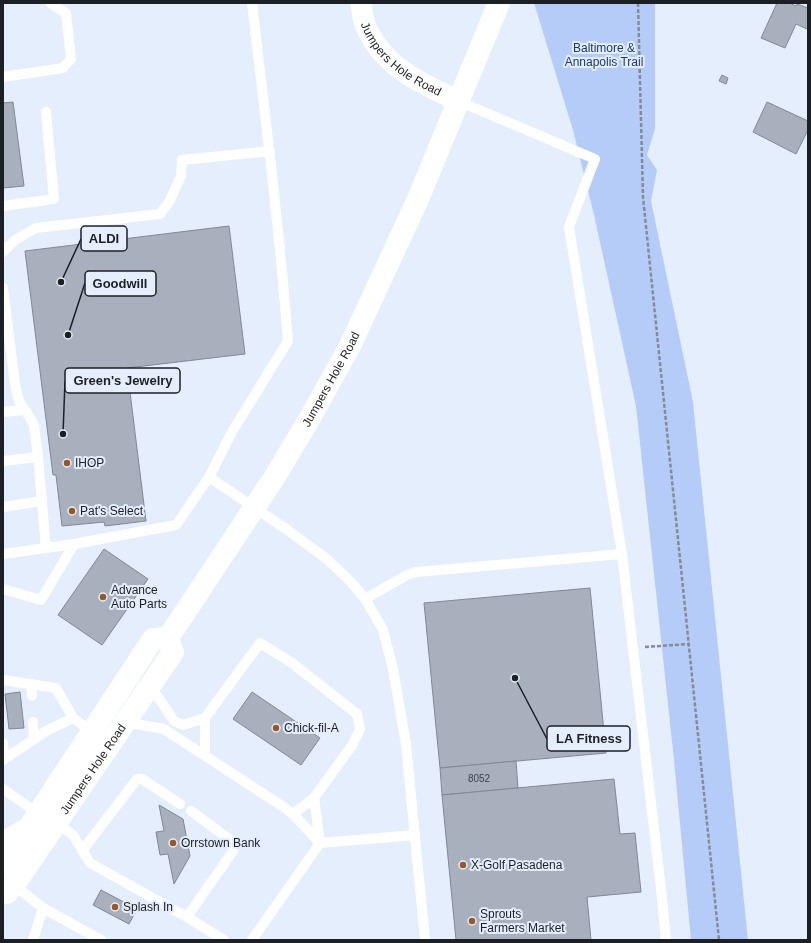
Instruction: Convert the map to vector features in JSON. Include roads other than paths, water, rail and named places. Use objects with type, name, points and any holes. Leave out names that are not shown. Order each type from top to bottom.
[{"type":"main road","name":"Jumpers Hole Road","points":[[168,638],[274,478],[350,346],[418,199],[499,3]]},
{"type":"main road","name":"Jumpers Hole Road","points":[[7,882],[40,822],[125,722],[173,652],[168,638]]},
{"type":"main road","name":"Jumpers Hole Road","points":[[7,882],[92,732],[153,639],[168,638]]},
{"type":"main road","points":[[3,843],[40,822]]},
{"type":"street","name":"Jumpers Hole Road","points":[[361,3],[364,23],[373,42],[385,57],[403,72],[424,85],[458,101]]},
{"type":"lane","points":[[3,77],[63,68],[71,59],[66,13],[50,3]]},
{"type":"lane","points":[[3,554],[74,544],[176,525],[209,477],[232,432],[288,341],[270,151],[252,3]]},
{"type":"lane","points":[[458,101],[595,160],[569,227],[622,554],[666,940]]},
{"type":"lane","points":[[3,206],[54,198],[46,112]]},
{"type":"lane","points":[[3,252],[15,240],[36,228],[160,214],[169,202],[181,176],[182,160],[270,151]]},
{"type":"lane","points":[[3,288],[15,384],[19,400],[34,426],[46,548]]},
{"type":"lane","points":[[3,412],[25,410]]},
{"type":"lane","points":[[3,461],[38,457]]},
{"type":"lane","points":[[209,477],[327,559],[351,582],[365,599],[383,630],[393,668],[406,744],[425,940]]},
{"type":"lane","points":[[3,507],[42,501]]},
{"type":"lane","points":[[3,589],[41,600],[74,544]]},
{"type":"lane","points":[[365,599],[407,575],[416,572],[622,554]]},
{"type":"lane","points":[[205,755],[206,718],[260,643],[292,664],[357,714],[360,729],[353,744],[314,798],[293,814]]},
{"type":"lane","points":[[3,680],[56,688],[72,718],[92,732]]},
{"type":"lane","points":[[31,684],[32,696]]},
{"type":"lane","points":[[150,685],[174,721],[183,725],[206,718]]},
{"type":"lane","points":[[4,759],[48,730],[72,718]]},
{"type":"lane","points":[[33,722],[34,739]]},
{"type":"lane","points":[[125,722],[164,728],[285,808],[293,814],[320,843]]},
{"type":"lane","points":[[3,743],[4,759]]},
{"type":"lane","points":[[82,851],[137,779],[142,779],[180,804]]},
{"type":"lane","points":[[3,789],[40,822],[73,835],[90,863],[187,917],[224,940]]},
{"type":"lane","points":[[252,940],[320,843],[314,798]]},
{"type":"lane","points":[[187,917],[232,851],[233,842],[191,811]]},
{"type":"lane","points":[[320,843],[415,835]]},
{"type":"lane","points":[[7,882],[43,908],[100,940]]},
{"type":"lane","points":[[33,940],[43,908]]},
{"type":"place","name":"ALDI","points":[[61,282]]},
{"type":"place","name":"Goodwill","points":[[68,335]]},
{"type":"place","name":"Green's Jewelry","points":[[63,434]]},
{"type":"place","name":"IHOP","points":[[67,463]]},
{"type":"place","name":"Pat's Select","points":[[72,511]]},
{"type":"place","name":"Advance Auto Parts","points":[[103,597]]},
{"type":"place","name":"LA Fitness","points":[[515,678]]},
{"type":"place","name":"Chick-fil-A","points":[[276,728]]},
{"type":"place","name":"Orrstown Bank","points":[[173,843]]},
{"type":"place","name":"X-Golf Pasadena","points":[[463,865]]},
{"type":"place","name":"Splash In","points":[[115,907]]},
{"type":"place","name":"Sprouts Farmers Market","points":[[472,921]]},
{"type":"park label","name":"Baltimore & Annapolis Trail","points":[[604,55]]}]
